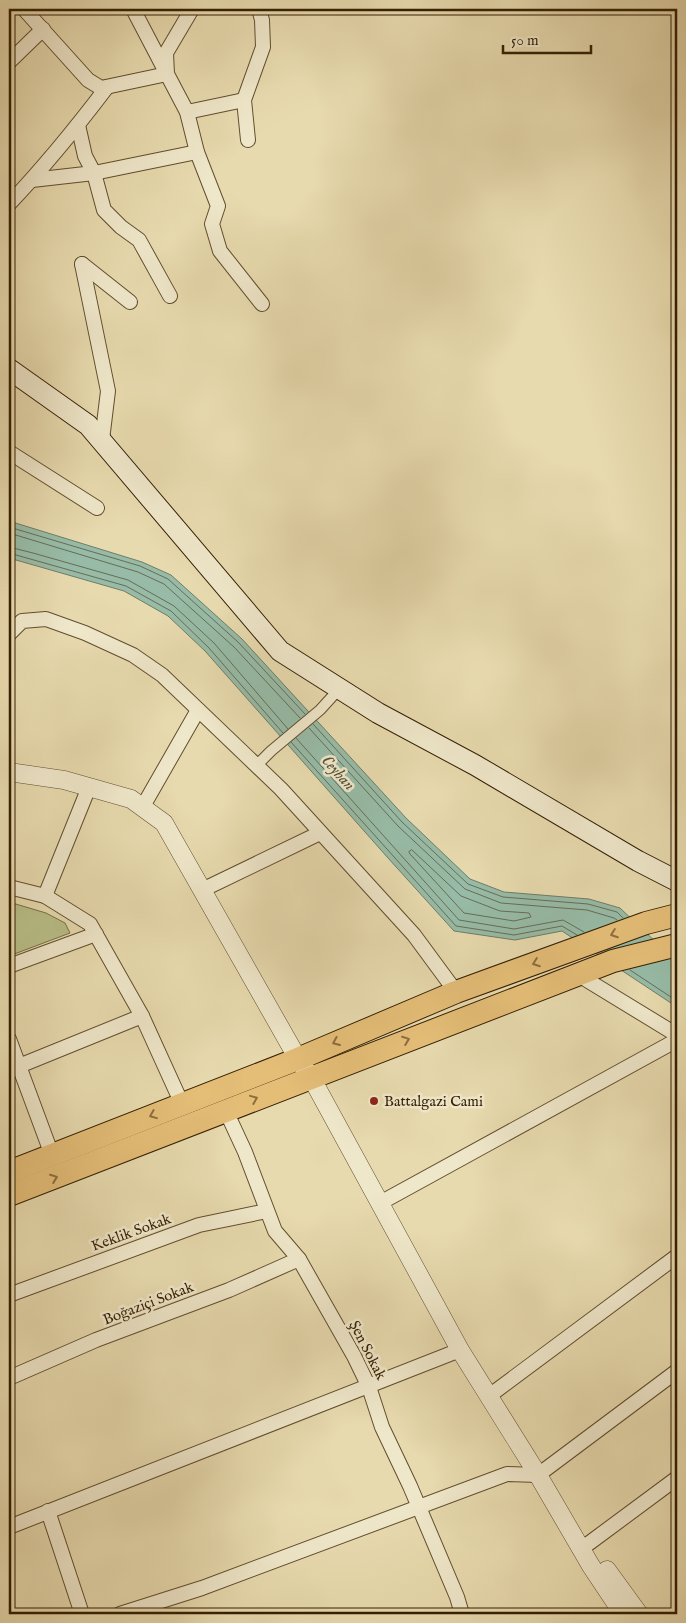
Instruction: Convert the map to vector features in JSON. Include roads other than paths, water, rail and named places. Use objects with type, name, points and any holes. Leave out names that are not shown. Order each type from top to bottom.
[{"type":"main road","points":[[9,369],[88,425],[280,651],[378,713],[475,765],[638,861],[677,880]]},
{"type":"main road","points":[[9,1172],[298,1058],[456,992],[646,923],[677,915]]},
{"type":"main road","points":[[9,1195],[577,974],[613,961],[674,945]]},
{"type":"street","points":[[24,9],[88,80],[101,88],[167,74]]},
{"type":"street","points":[[134,9],[187,112],[197,152],[218,206],[212,224],[220,252],[262,304]]},
{"type":"street","points":[[167,74],[166,53],[192,9]]},
{"type":"street","points":[[248,140],[244,100],[263,47],[262,20],[259,9]]},
{"type":"street","points":[[9,62],[43,29]]},
{"type":"street","points":[[9,204],[32,180],[107,88]]},
{"type":"street","points":[[187,112],[244,100]]},
{"type":"street","points":[[78,125],[85,156],[94,173],[104,210],[138,240],[170,296]]},
{"type":"street","points":[[32,180],[94,173],[197,152]]},
{"type":"street","points":[[102,440],[108,391],[82,264],[130,302]]},
{"type":"street","points":[[9,452],[97,508]]},
{"type":"street","points":[[9,634],[22,621],[46,619],[85,633],[133,655],[162,675],[281,790],[414,935],[456,992]]},
{"type":"street","points":[[257,765],[270,751],[320,710],[340,688]]},
{"type":"street","points":[[142,808],[198,710]]},
{"type":"street","points":[[9,772],[64,780],[130,799],[164,823],[298,1058],[311,1077],[460,1350],[538,1475],[591,1566],[624,1614]]},
{"type":"street","points":[[45,896],[89,787]]},
{"type":"street","points":[[202,890],[320,833]]},
{"type":"street","points":[[9,887],[45,896],[90,924],[142,1016],[182,1104]]},
{"type":"street","points":[[9,966],[96,934]]},
{"type":"street","points":[[577,974],[677,1035]]},
{"type":"street","points":[[19,1066],[142,1016]]},
{"type":"street","points":[[9,1039],[52,1155]]},
{"type":"street","points":[[380,1203],[677,1040]]},
{"type":"street","name":"Şen Sokak","points":[[226,1111],[245,1152],[275,1232],[300,1258],[369,1387],[382,1427],[419,1507],[462,1614]]},
{"type":"street","name":"Keklik Sokak","points":[[9,1295],[199,1225],[267,1210]]},
{"type":"street","points":[[489,1396],[677,1256]]},
{"type":"street","name":"Boğaziçi Sokak","points":[[9,1378],[96,1340],[229,1290],[300,1258]]},
{"type":"street","points":[[9,1527],[460,1350]]},
{"type":"street","points":[[120,1614],[202,1588],[507,1474],[538,1475],[677,1371]]},
{"type":"street","points":[[538,1475],[639,1614]]},
{"type":"street","points":[[588,1544],[677,1478]]},
{"type":"street","points":[[48,1511],[82,1614]]},
{"type":"water","name":"Ceyhan","points":[[9,521],[142,562],[171,575],[242,639],[406,818],[470,879],[504,892],[589,899],[620,908],[677,962],[677,1007],[562,931],[515,940],[454,931],[205,651],[168,616],[124,591],[9,558]]},
{"type":"place","name":"Battalgazi Cami","points":[[374,1101]]}]
